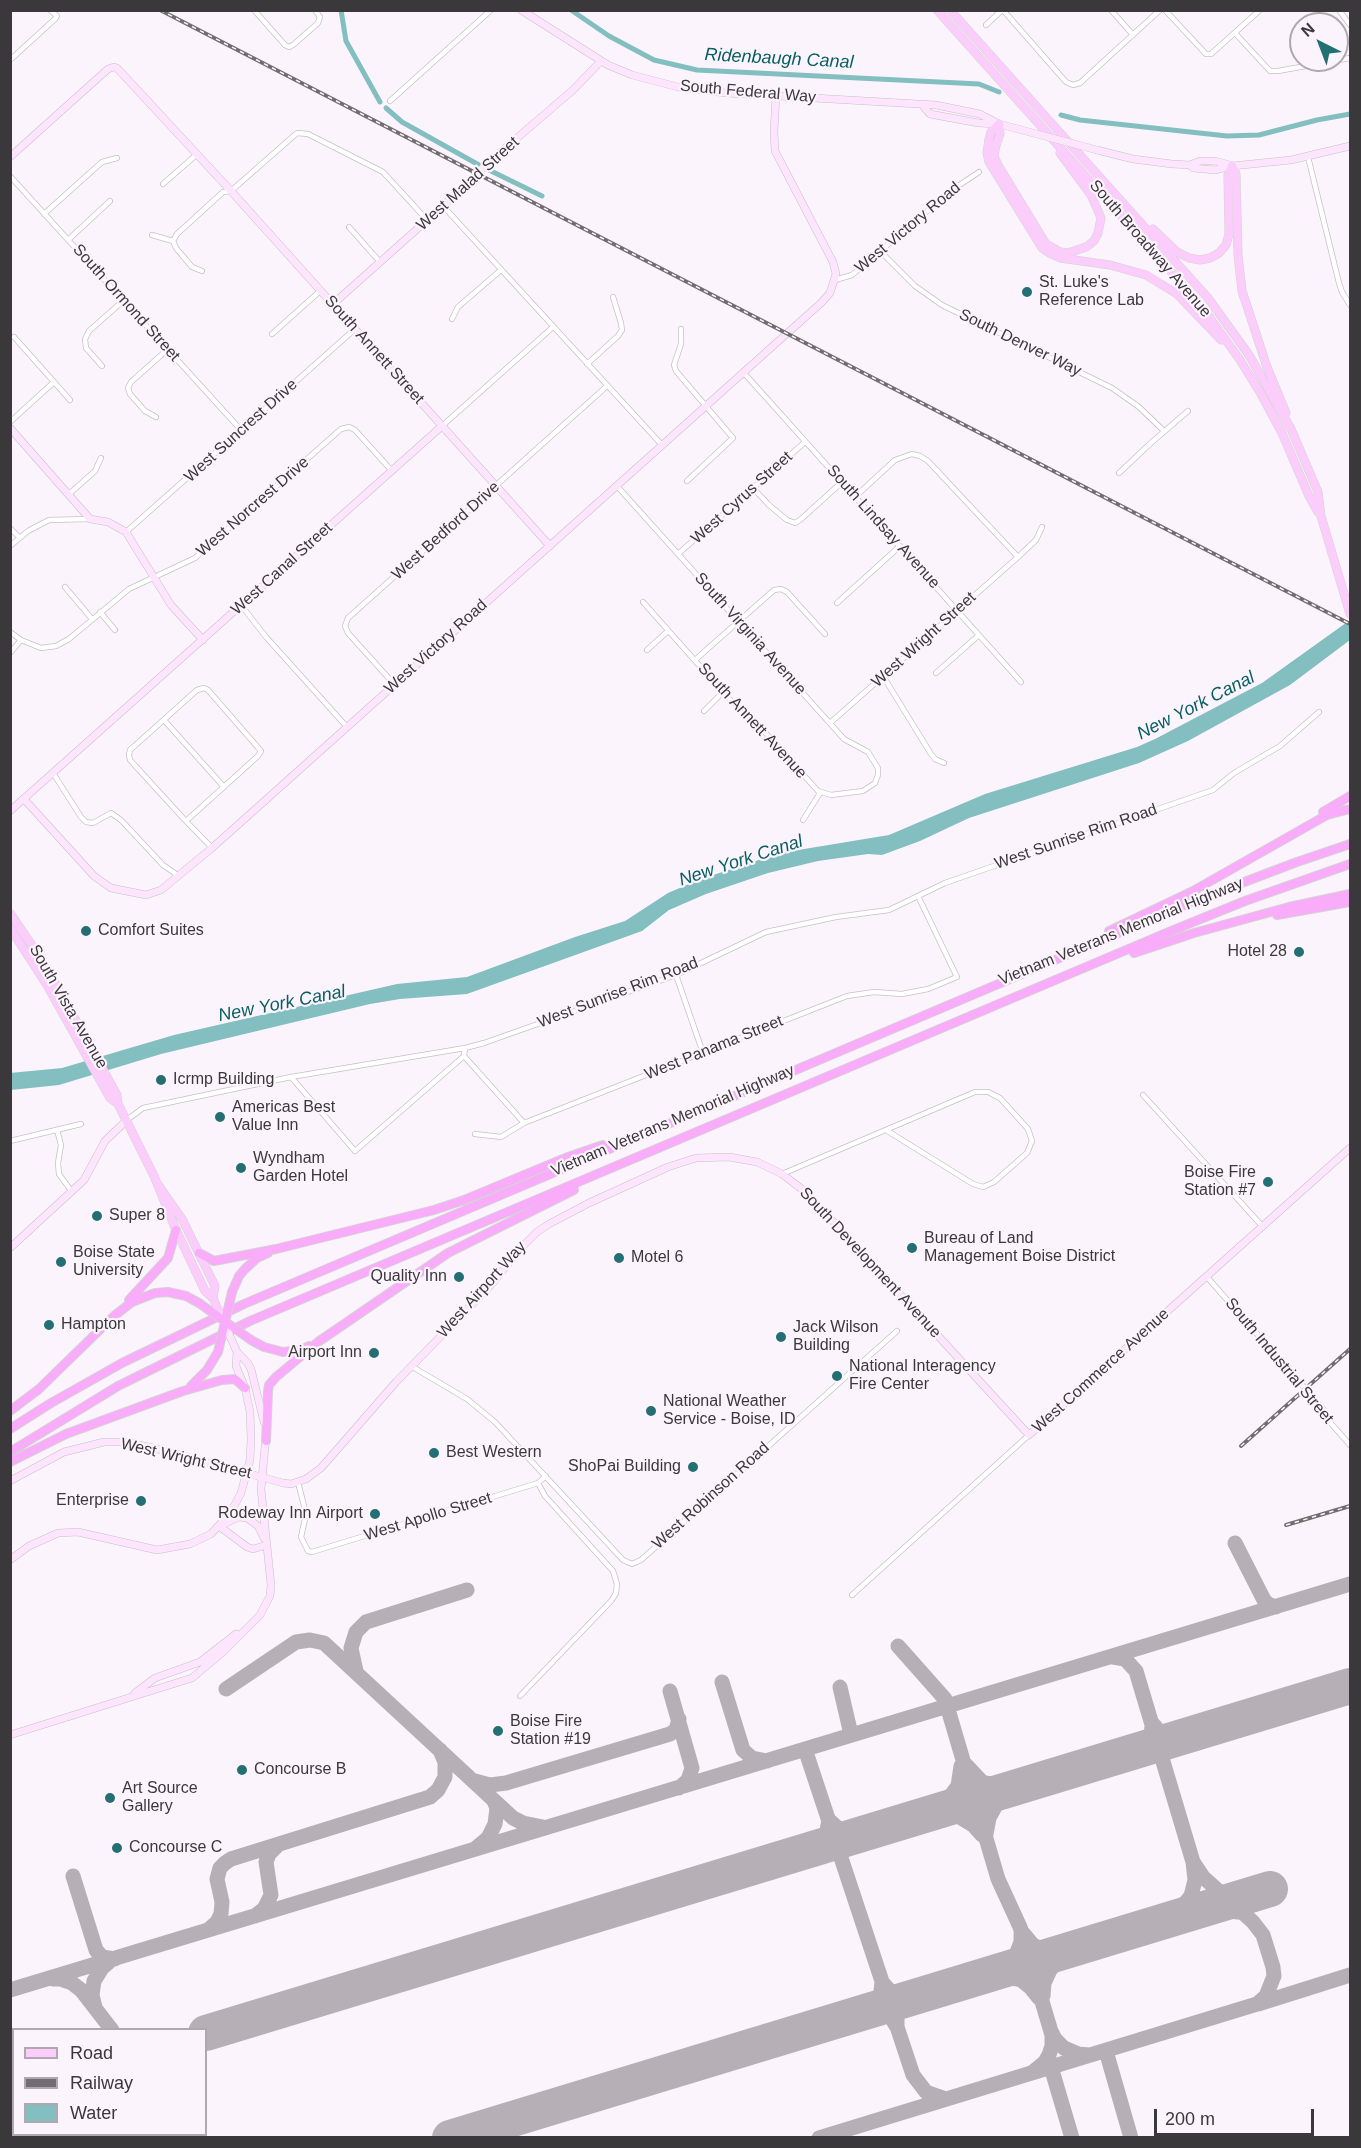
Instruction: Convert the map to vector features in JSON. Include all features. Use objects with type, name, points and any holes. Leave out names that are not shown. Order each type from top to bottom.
[{"type":"highway","points":[[964,997],[1193,891],[1350,796]]},
{"type":"highway","points":[[1264,849],[1327,815],[1350,809]]},
{"type":"highway","name":"Vietnam Veterans Memorial Highway","points":[[10,1429],[88,1381],[199,1324],[964,997],[1230,886],[1350,844]]},
{"type":"highway","name":"Vietnam Veterans Memorial Highway","points":[[10,1452],[118,1386],[250,1321],[1245,901],[1350,864]]},
{"type":"highway","points":[[1029,992],[1159,944],[1289,907],[1350,894]]},
{"type":"highway","points":[[1238,921],[1350,902]]},
{"type":"highway","points":[[199,1253],[214,1261],[276,1249],[442,1208],[565,1158],[663,1125]]},
{"type":"highway","points":[[266,1441],[269,1385],[318,1342],[457,1248],[624,1163]]},
{"type":"highway","points":[[10,1411],[39,1389],[163,1265],[171,1250],[177,1230]]},
{"type":"highway","points":[[183,1391],[207,1371],[218,1352],[232,1292],[239,1276],[257,1258],[276,1249]]},
{"type":"highway","points":[[114,1316],[132,1302],[156,1293],[179,1294],[199,1304],[224,1323],[264,1347],[282,1352],[301,1350],[318,1342]]},
{"type":"highway","points":[[10,1462],[66,1434],[183,1391],[222,1380],[235,1379],[245,1388]]},
{"type":"main road","name":"South Broadway Avenue","points":[[937,10],[1200,304],[1240,360],[1282,433],[1309,496],[1321,516]]},
{"type":"main road","name":"South Broadway Avenue","points":[[950,10],[1208,298],[1249,355],[1291,429],[1318,492],[1321,516],[1350,614]]},
{"type":"main road","points":[[999,124],[1000,135],[996,145],[995,160],[1035,227],[1046,244],[1053,249],[1068,253],[1078,251],[1086,247],[1098,233],[1101,226],[1100,212],[1091,195],[1034,118]]},
{"type":"main road","points":[[999,124],[988,139],[989,162],[1042,248],[1060,258],[1110,266],[1146,275],[1177,294],[1240,360]]},
{"type":"main road","points":[[1132,212],[1177,252],[1200,260],[1210,258],[1219,253],[1226,244],[1229,234],[1228,175],[1232,166]]},
{"type":"main road","points":[[1232,166],[1236,174],[1238,255],[1242,291],[1267,367],[1284,405],[1291,429]]},
{"type":"main road","name":"South Vista Avenue","points":[[10,913],[44,963],[105,1071],[117,1095],[118,1104],[157,1183],[205,1291],[213,1298],[224,1323]]},
{"type":"main road","name":"South Vista Avenue","points":[[10,928],[41,975],[110,1098],[118,1104]]},
{"type":"main road","name":"South Vista Avenue","points":[[157,1183],[182,1219],[216,1286],[213,1298]]},
{"type":"street","points":[[10,60],[57,16],[50,10]]},
{"type":"street","points":[[254,10],[289,47],[318,23],[320,19],[315,10]]},
{"type":"street","points":[[390,101],[490,10]]},
{"type":"street","name":"South Federal Way","points":[[521,10],[601,61],[632,75],[678,87],[715,92],[936,105],[980,114],[999,124],[1132,159],[1190,165],[1200,161],[1215,161],[1232,166],[1265,164],[1308,157],[1350,146]]},
{"type":"street","points":[[986,25],[1002,10],[1066,82],[1072,85],[1080,83],[1162,10],[1206,54],[1211,54],[1260,10]]},
{"type":"street","points":[[1111,10],[1133,35]]},
{"type":"street","points":[[1339,10],[1350,25]]},
{"type":"street","points":[[1234,33],[1270,70],[1278,71],[1350,58]]},
{"type":"street","name":"West Malad Street","points":[[333,304],[489,162],[573,90],[601,61]]},
{"type":"street","name":"South Annett Street","points":[[10,157],[108,69],[114,67],[126,77],[231,191],[550,546]]},
{"type":"street","name":"West Victory Road","points":[[24,799],[94,876],[111,888],[135,895],[146,895],[161,890],[212,848],[821,303],[830,293],[835,280],[833,262],[775,150],[776,96]]},
{"type":"street","points":[[173,241],[177,234],[223,192],[231,191],[297,133],[308,134],[383,172],[427,220]]},
{"type":"street","points":[[163,184],[196,155]]},
{"type":"street","points":[[1308,157],[1339,283],[1350,305]]},
{"type":"street","points":[[44,214],[102,162],[117,158]]},
{"type":"street","name":"West Victory Road","points":[[835,280],[852,275],[952,190],[979,172]]},
{"type":"street","name":"South Ormond Street","points":[[10,177],[241,430]]},
{"type":"street","points":[[68,240],[110,201]]},
{"type":"street","points":[[443,206],[662,446]]},
{"type":"street","points":[[349,227],[380,262]]},
{"type":"street","points":[[152,235],[173,241]]},
{"type":"street","points":[[173,241],[192,267],[202,272]]},
{"type":"street","name":"South Denver Way","points":[[880,250],[915,286],[942,306],[1112,388],[1138,407],[1164,431]]},
{"type":"street","points":[[452,319],[458,307],[501,270]]},
{"type":"street","points":[[272,334],[320,291]]},
{"type":"street","points":[[587,364],[618,336],[621,330],[621,322],[613,297]]},
{"type":"street","points":[[102,366],[86,348],[85,339],[89,331],[123,301]]},
{"type":"street","name":"West Canal Street","points":[[10,811],[553,327]]},
{"type":"street","name":"West Suncrest Drive","points":[[126,532],[355,329]]},
{"type":"street","points":[[681,329],[681,344],[674,365],[676,371],[734,438],[687,481]]},
{"type":"street","points":[[14,337],[70,400]]},
{"type":"street","points":[[156,417],[145,411],[130,394],[128,388],[131,382],[168,349]]},
{"type":"street","name":"South Lindsay Avenue","points":[[744,373],[1021,682]]},
{"type":"street","points":[[10,422],[54,382]]},
{"type":"street","name":"West Bedford Drive","points":[[394,684],[348,633],[345,622],[607,386]]},
{"type":"street","points":[[1119,474],[1188,411]]},
{"type":"street","name":"West Norcrest Drive","points":[[21,640],[41,648],[56,646],[69,639],[129,589],[202,553],[341,429],[349,427],[355,430],[392,471]]},
{"type":"street","points":[[10,428],[90,519]]},
{"type":"street","name":"West Cyrus Street","points":[[678,554],[805,442]]},
{"type":"street","points":[[856,496],[895,460],[912,454],[928,461],[1018,557]]},
{"type":"street","points":[[69,494],[95,471],[101,458]]},
{"type":"street","points":[[753,488],[768,505],[795,523],[842,482]]},
{"type":"street","name":"South Virginia Avenue","points":[[617,486],[844,738],[868,752],[878,768],[877,778]]},
{"type":"street","points":[[10,546],[35,526],[49,520],[90,519],[108,522],[126,532],[171,605],[202,640]]},
{"type":"street","name":"West Wright Street","points":[[831,723],[1018,557],[1036,540],[1042,527]]},
{"type":"street","points":[[10,528],[20,538]]},
{"type":"street","points":[[837,603],[900,546]]},
{"type":"street","points":[[65,587],[92,619]]},
{"type":"street","points":[[694,660],[774,590],[781,589],[787,592],[825,634]]},
{"type":"street","name":"South Annett Avenue","points":[[643,602],[723,693],[752,718],[820,792],[831,795],[863,791],[871,787],[877,778]]},
{"type":"street","points":[[241,604],[266,637],[346,727]]},
{"type":"street","points":[[100,612],[115,630]]},
{"type":"street","points":[[647,650],[668,631]]},
{"type":"street","points":[[10,632],[21,640],[10,654]]},
{"type":"street","points":[[936,673],[979,635]]},
{"type":"street","points":[[883,676],[931,754],[935,759],[944,763]]},
{"type":"street","points":[[186,821],[261,751],[204,688],[198,690],[130,750],[129,754],[130,760],[186,821],[212,848]]},
{"type":"street","points":[[704,711],[723,693]]},
{"type":"street","name":"West Sunrise Rim Road","points":[[127,1120],[142,1107],[291,1077],[465,1048],[676,975],[766,932],[836,917],[889,910],[945,883],[1213,790],[1234,773],[1280,746],[1319,712]]},
{"type":"street","points":[[164,720],[224,787]]},
{"type":"street","points":[[53,773],[86,822],[93,823],[111,813],[121,820],[163,866],[168,867],[179,877]]},
{"type":"street","points":[[803,820],[820,792]]},
{"type":"street","name":"West Panama Street","points":[[476,1134],[501,1137],[524,1123],[847,996],[874,992],[911,992],[928,989],[957,977],[918,896]]},
{"type":"street","points":[[676,975],[703,1053]]},
{"type":"street","points":[[291,1077],[355,1151],[464,1056],[465,1048]]},
{"type":"street","points":[[464,1056],[524,1123]]},
{"type":"street","points":[[782,1174],[975,1092],[987,1092],[1000,1098],[1028,1129],[1032,1141],[1027,1153],[994,1182],[983,1187],[973,1184],[886,1130]]},
{"type":"street","points":[[1143,1095],[1263,1227]]},
{"type":"street","points":[[10,1248],[84,1180],[105,1141],[127,1120]]},
{"type":"street","points":[[10,1141],[81,1124]]},
{"type":"street","points":[[57,1130],[61,1145],[59,1174],[72,1192]]},
{"type":"street","name":"West Commerce Avenue","points":[[852,1595],[1350,1148]]},
{"type":"street","name":"West Airport Way","points":[[298,1482],[321,1468],[411,1366],[491,1285],[528,1240],[549,1224],[668,1167],[696,1158],[729,1156],[768,1166],[782,1174]]},
{"type":"street","name":"South Development Avenue","points":[[782,1174],[807,1193],[1029,1435]]},
{"type":"street","name":"South Industrial Street","points":[[1207,1277],[1323,1410],[1328,1420],[1350,1445]]},
{"type":"street","name":"South Vista Avenue","points":[[224,1323],[237,1352],[248,1362],[263,1414],[266,1441],[261,1476]]},
{"type":"street","name":"West Robinson Road","points":[[546,1476],[623,1560],[632,1564],[640,1560],[897,1331]]},
{"type":"street","name":"South Vista Avenue","points":[[237,1352],[236,1365],[245,1388],[250,1412],[251,1439],[248,1472]]},
{"type":"street","points":[[411,1366],[475,1405],[509,1435],[546,1476]]},
{"type":"street","name":"West Wright Street","points":[[10,1481],[64,1452],[104,1442],[126,1442],[261,1476]]},
{"type":"street","points":[[10,1560],[28,1545],[58,1533],[78,1532],[157,1550],[190,1544],[211,1534],[231,1512],[242,1493],[248,1472]]},
{"type":"street","points":[[10,1733],[133,1694],[155,1678],[200,1662],[260,1616],[270,1596],[261,1476],[283,1483],[298,1482]]},
{"type":"street","name":"West Apollo Street","points":[[298,1482],[306,1514],[301,1537],[308,1551],[318,1551],[538,1483],[546,1476]]},
{"type":"street","points":[[520,1696],[612,1600],[617,1584],[613,1571],[545,1496],[538,1483]]},
{"type":"street","points":[[219,1526],[239,1517],[247,1518],[258,1526],[267,1545]]},
{"type":"street","points":[[219,1526],[246,1547],[253,1549],[267,1545]]},
{"type":"street","points":[[10,1733],[192,1678],[223,1652],[252,1622]]},
{"type":"water","points":[[1350,620],[1350,640],[1290,685],[1188,741],[1139,763],[969,818],[920,841],[882,855],[868,854],[818,861],[768,873],[706,894],[669,910],[642,931],[467,994],[400,999],[370,1004],[161,1054],[59,1085],[11,1090],[10,1073],[62,1068],[174,1035],[397,984],[467,977],[625,921],[668,893],[698,880],[780,853],[889,835],[985,794],[1137,747],[1155,739],[1262,683]]},
{"type":"waterway","points":[[341,10],[346,41],[380,102]]},
{"type":"waterway","name":"Ridenbaugh Canal","points":[[571,10],[609,36],[654,60],[697,70],[979,84],[999,92]]},
{"type":"waterway","points":[[386,108],[402,122],[479,165]]},
{"type":"waterway","name":"Ridenbaugh Canal","points":[[1061,115],[1080,120],[1227,136],[1259,135],[1350,114]]},
{"type":"waterway","points":[[487,169],[542,196]]},
{"type":"taxiway","points":[[1235,1543],[1264,1600],[1276,1607]]},
{"type":"taxiway","points":[[10,1990],[1350,1584]]},
{"type":"taxiway","points":[[356,1671],[351,1648],[356,1632],[366,1622],[467,1590]]},
{"type":"taxiway","points":[[226,1689],[296,1642],[310,1640],[324,1643],[513,1818],[523,1823],[543,1827]]},
{"type":"taxiway","points":[[898,1646],[945,1699],[998,1879],[1020,1927],[1052,2035],[1049,2055],[1045,2062],[1033,2072]]},
{"type":"taxiway","points":[[1113,1657],[1125,1659],[1136,1671],[1193,1862],[1195,1880],[1191,1896],[1177,1913],[1156,1924]]},
{"type":"taxiway","points":[[722,1682],[743,1750],[752,1758],[767,1761]]},
{"type":"taxiway","points":[[840,1687],[850,1730]]},
{"type":"taxiway","points":[[670,1691],[692,1768],[688,1780],[679,1788]]},
{"type":"taxiway","points":[[475,1781],[490,1785],[506,1783],[670,1734],[676,1730],[679,1719]]},
{"type":"taxiway","points":[[1152,1723],[1162,1734],[1184,1737]]},
{"type":"taxiway","points":[[1132,1753],[1146,1744],[1151,1736],[1152,1726]]},
{"type":"taxiway","points":[[805,1749],[913,2075],[926,2092],[946,2099]]},
{"type":"taxiway","points":[[208,1930],[217,1922],[221,1914],[222,1902],[217,1879],[220,1868],[225,1863],[231,1859],[430,1797],[438,1790],[445,1777],[445,1762],[440,1750]]},
{"type":"taxiway","points":[[966,1765],[982,1782],[1005,1788],[1016,1787]]},
{"type":"taxiway","points":[[933,1812],[944,1805],[958,1786],[961,1766]]},
{"type":"taxiway","points":[[986,1834],[989,1818],[996,1805],[1016,1787]]},
{"type":"taxiway","points":[[476,1848],[488,1838],[495,1824],[497,1808],[494,1801]]},
{"type":"taxiway","points":[[933,1812],[958,1816],[973,1825],[982,1835]]},
{"type":"taxiway","points":[[829,1820],[840,1830],[861,1834]]},
{"type":"taxiway","points":[[808,1850],[826,1836],[829,1820]]},
{"type":"taxiway","points":[[255,1916],[264,1909],[271,1895],[266,1862],[269,1854],[278,1845]]},
{"type":"taxiway","points":[[819,2138],[1257,2004],[1266,1996],[1274,1976],[1263,1935],[1253,1922],[1203,1877],[1193,1862]]},
{"type":"taxiway","points":[[73,1876],[96,1950],[102,1957],[115,1959]]},
{"type":"taxiway","points":[[1210,1908],[1238,1912]]},
{"type":"taxiway","points":[[1023,1933],[1033,1945],[1044,1950],[1052,1952],[1069,1950]]},
{"type":"taxiway","points":[[996,1972],[1012,1961],[1016,1955],[1021,1942],[1021,1934]]},
{"type":"taxiway","points":[[1043,1996],[1044,1983],[1050,1970],[1069,1950]]},
{"type":"taxiway","points":[[95,2007],[92,1995],[94,1981],[109,1962]]},
{"type":"taxiway","points":[[992,1973],[1021,1980],[1039,1998]]},
{"type":"taxiway","points":[[1258,2004],[1350,1975]]},
{"type":"taxiway","points":[[53,1979],[72,1983],[81,1990],[110,2028]]},
{"type":"taxiway","points":[[882,1982],[894,1996],[912,1997],[899,2007],[897,2027],[889,2014],[867,2011],[880,2000],[882,1982]]},
{"type":"taxiway","points":[[1051,2031],[1064,2048],[1078,2054],[1089,2055]]},
{"type":"taxiway","points":[[1106,2051],[1131,2138]]},
{"type":"taxiway","points":[[1051,2067],[1072,2138]]},
{"type":"runway","points":[[207,2033],[1350,1686]]},
{"type":"runway","points":[[450,2138],[1270,1889]]},
{"type":"railway","points":[[160,10],[1350,624]]},
{"type":"railway","points":[[1241,1446],[1350,1349]]},
{"type":"railway","points":[[1286,1525],[1350,1506]]},
{"type":"place","name":"St. Luke's Reference Lab","points":[[1027,292]]},
{"type":"place","name":"Comfort Suites","points":[[86,931]]},
{"type":"place","name":"Hotel 28","points":[[1299,952]]},
{"type":"place","name":"Icrmp Building","points":[[161,1080]]},
{"type":"place","name":"Americas Best Value Inn","points":[[220,1117]]},
{"type":"place","name":"Wyndham Garden Hotel","points":[[241,1168]]},
{"type":"place","name":"Boise Fire Station #7","points":[[1268,1182]]},
{"type":"place","name":"Super 8","points":[[97,1216]]},
{"type":"place","name":"Bureau of Land Management Boise District","points":[[912,1248]]},
{"type":"place","name":"Motel 6","points":[[619,1258]]},
{"type":"place","name":"Boise State University","points":[[61,1262]]},
{"type":"place","name":"Quality Inn","points":[[459,1277]]},
{"type":"place","name":"Hampton","points":[[49,1325]]},
{"type":"place","name":"Jack Wilson Building","points":[[781,1337]]},
{"type":"place","name":"Airport Inn","points":[[374,1353]]},
{"type":"place","name":"National Interagency Fire Center","points":[[837,1376]]},
{"type":"place","name":"National Weather Service - Boise, ID","points":[[651,1411]]},
{"type":"place","name":"Best Western","points":[[434,1453]]},
{"type":"place","name":"ShoPai Building","points":[[693,1467]]},
{"type":"place","name":"Enterprise","points":[[141,1501]]},
{"type":"place","name":"Rodeway Inn Airport","points":[[375,1514]]},
{"type":"place","name":"Boise Fire Station #19","points":[[498,1731]]},
{"type":"place","name":"Concourse B","points":[[242,1770]]},
{"type":"place","name":"Art Source Gallery","points":[[110,1798]]},
{"type":"place","name":"Concourse C","points":[[117,1848]]},
{"type":"water label","name":"New York Canal","points":[[1196,706]]},
{"type":"water label","name":"New York Canal","points":[[741,861]]},
{"type":"water label","name":"New York Canal","points":[[282,1004]]}]
